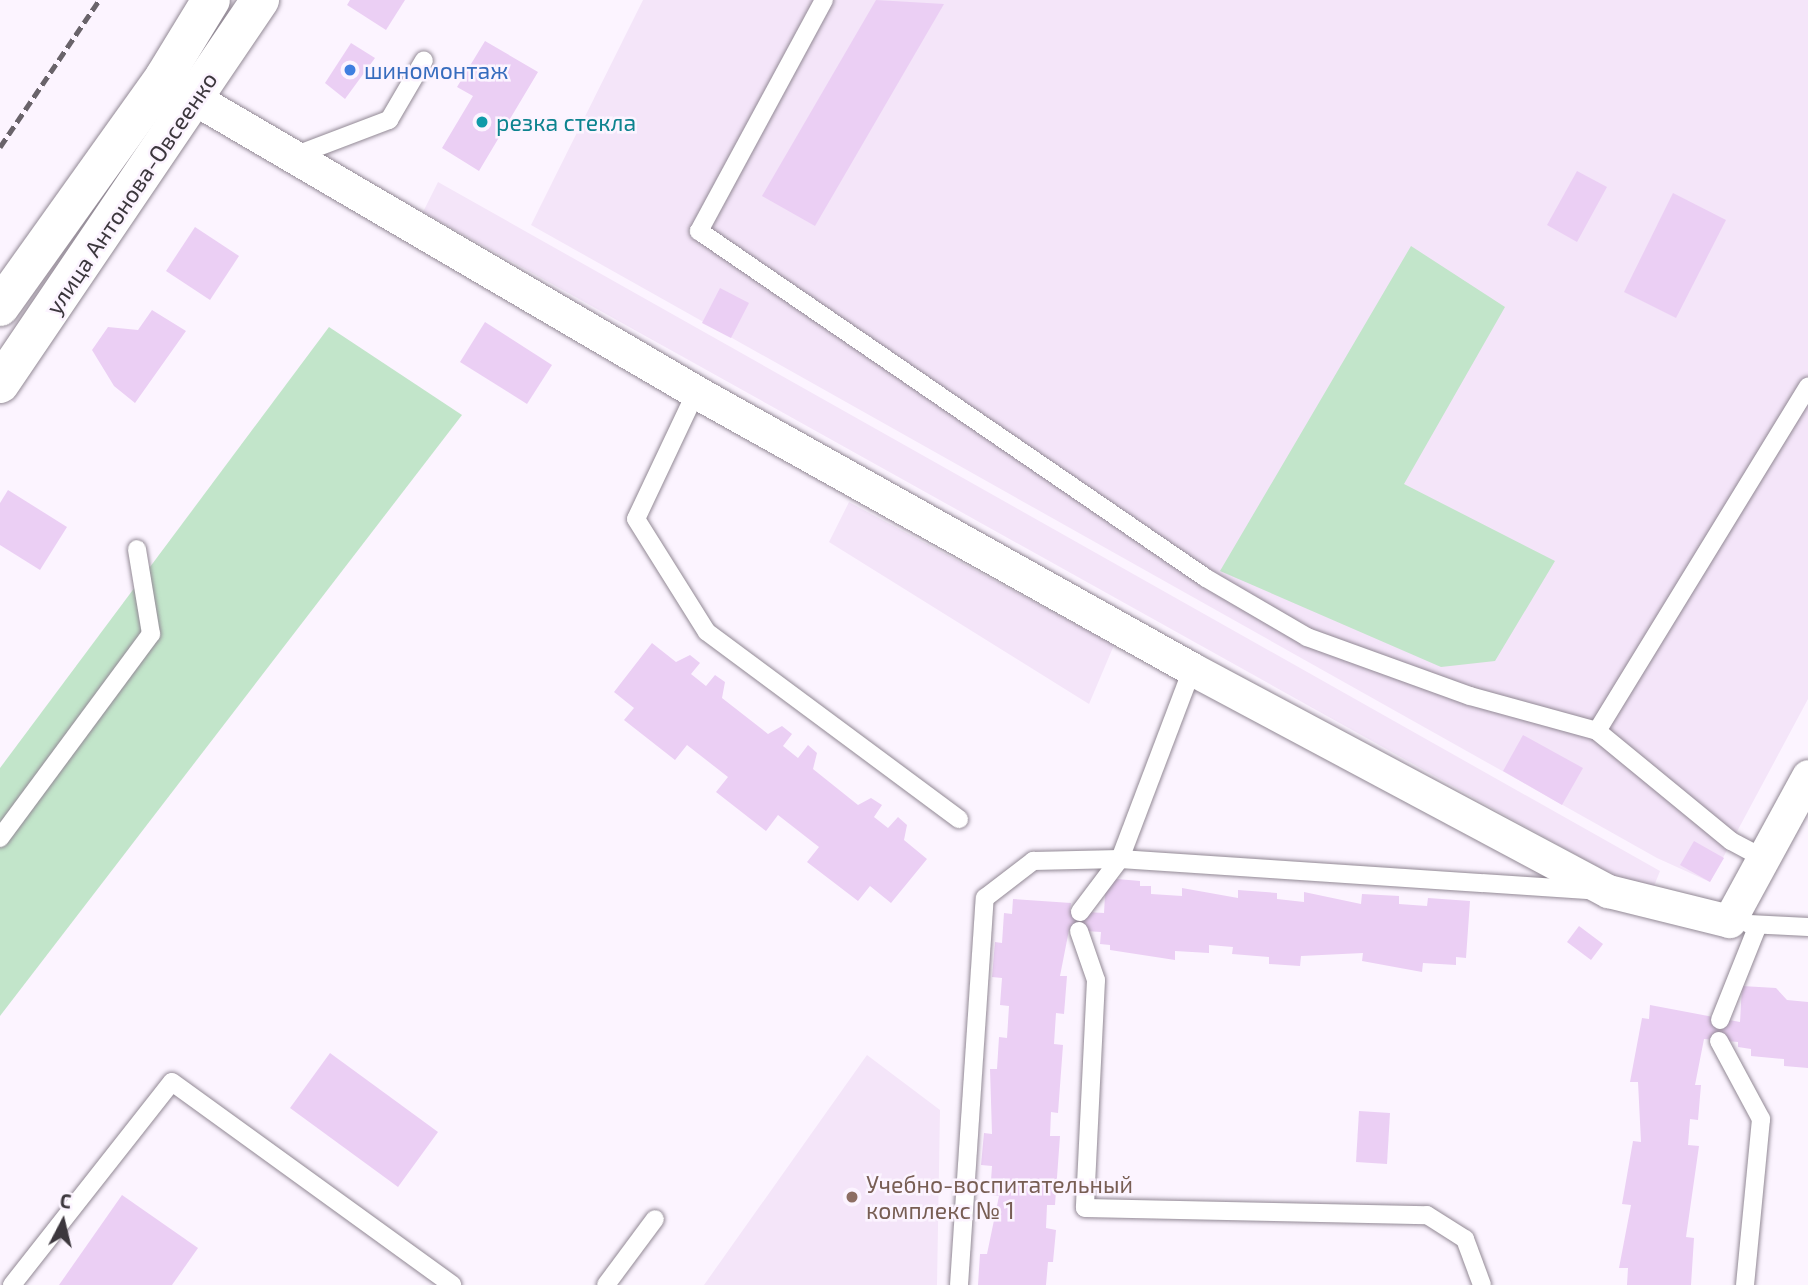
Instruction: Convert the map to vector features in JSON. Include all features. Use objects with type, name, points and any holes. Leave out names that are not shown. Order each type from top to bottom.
[{"type":"highway","name":"улица Антонова-Овсеенко","points":[[0,307],[164,77],[211,0]]},
{"type":"highway","name":"улица Антонова-Овсеенко","points":[[0,384],[197,100],[260,0]]},
{"type":"street","points":[[197,100],[696,392],[1192,669],[1608,891],[1743,923],[1763,858],[1808,776]]},
{"type":"lane","points":[[824,0],[699,231],[1206,578],[1307,637],[1470,696],[1597,731],[1731,841],[1763,858]]},
{"type":"lane","points":[[294,156],[389,120],[424,60]]},
{"type":"lane","points":[[1597,731],[1808,387]]},
{"type":"lane","points":[[696,392],[636,519],[707,632],[959,819]]},
{"type":"lane","points":[[0,838],[151,634],[137,549]]},
{"type":"lane","points":[[1080,912],[1120,859],[1192,669]]},
{"type":"lane","points":[[960,1285],[985,898],[1033,861],[1120,859],[1608,891]]},
{"type":"lane","points":[[1720,1020],[1743,923],[1808,927]]},
{"type":"lane","points":[[1079,931],[1096,980],[1085,1208],[1427,1215],[1465,1239],[1482,1285]]},
{"type":"lane","points":[[1719,1041],[1761,1119],[1745,1285]]},
{"type":"lane","points":[[12,1285],[172,1082],[452,1285]]},
{"type":"lane","points":[[606,1285],[654,1219]]},
{"type":"shaded area","points":[[643,0],[1808,0],[1808,699],[1710,882],[1657,858],[531,225]]},
{"type":"shaded area","points":[[438,182],[1660,871],[1650,896],[423,212]]},
{"type":"shaded area","points":[[849,502],[1114,645],[1089,704],[829,542]]},
{"type":"shaded area","name":"Учебно-воспитательный комплекс № 1","points":[[867,1055],[940,1110],[937,1285],[704,1285]]},
{"type":"green space","points":[[1411,246],[1505,307],[1404,484],[1555,561],[1495,661],[1441,667],[1220,571]]},
{"type":"green space","points":[[329,327],[462,415],[0,1016],[0,768]]},
{"type":"building","points":[[350,0],[405,0],[386,30],[347,5]]},
{"type":"building","points":[[876,0],[944,4],[815,226],[762,196]]},
{"type":"building","name":"резка стекла","points":[[485,41],[538,72],[479,171],[442,148],[473,96],[457,87]]},
{"type":"building","name":"шиномонтаж","points":[[351,43],[375,58],[345,99],[325,83]]},
{"type":"building","points":[[1577,171],[1607,187],[1577,242],[1547,225]]},
{"type":"building","points":[[1673,193],[1726,220],[1676,318],[1624,292]]},
{"type":"building","points":[[195,227],[239,256],[210,300],[166,271]]},
{"type":"building","points":[[720,288],[749,303],[731,338],[702,323]]},
{"type":"building","points":[[152,310],[186,331],[135,403],[114,386],[92,350],[108,327],[138,330]]},
{"type":"building","points":[[485,322],[552,365],[527,404],[460,362]]},
{"type":"building","points":[[8,490],[67,527],[40,570],[0,545],[0,503]]},
{"type":"building","points":[[652,643],[676,662],[690,655],[700,663],[691,674],[706,686],[715,675],[725,682],[722,698],[768,734],[782,726],[792,734],[783,746],[798,758],[808,745],[817,753],[813,769],[858,805],[871,798],[882,805],[874,817],[888,828],[898,817],[907,825],[904,840],[927,859],[891,903],[870,886],[858,901],[807,862],[819,847],[778,815],[766,831],[716,792],[728,777],[687,745],[675,760],[624,720],[634,708],[614,692]]},
{"type":"building","points":[[1523,735],[1583,768],[1562,805],[1503,771]]},
{"type":"building","points":[[1694,841],[1724,858],[1710,882],[1680,865]]},
{"type":"building","points":[[1106,878],[1140,881],[1140,886],[1151,886],[1151,894],[1182,896],[1182,888],[1238,898],[1238,890],[1277,893],[1277,899],[1304,902],[1304,892],[1361,904],[1362,894],[1399,896],[1399,904],[1427,906],[1428,898],[1470,901],[1466,958],[1456,957],[1456,965],[1423,963],[1422,972],[1362,961],[1363,953],[1301,956],[1300,966],[1269,964],[1269,957],[1232,954],[1233,947],[1209,945],[1209,953],[1175,951],[1175,960],[1110,950],[1110,945],[1100,944],[1101,932],[1069,930],[1060,976],[1067,976],[1064,1014],[1056,1013],[1054,1044],[1063,1045],[1058,1113],[1051,1112],[1050,1136],[1060,1136],[1055,1205],[1047,1205],[1046,1228],[1056,1230],[1053,1262],[1048,1262],[1046,1285],[978,1285],[980,1254],[987,1254],[999,1196],[990,1195],[992,1166],[981,1165],[984,1133],[992,1134],[990,1069],[997,1069],[999,1037],[1007,1038],[1009,1006],[1000,1005],[1002,978],[992,977],[995,942],[1002,943],[1004,913],[1012,914],[1013,899],[1071,903],[1070,911],[1104,913]]},
{"type":"building","points":[[1579,926],[1603,944],[1591,960],[1567,942]]},
{"type":"building","points":[[1742,986],[1776,988],[1787,1000],[1808,1002],[1808,1068],[1784,1066],[1784,1059],[1751,1056],[1751,1049],[1738,1047],[1738,1042],[1704,1039],[1695,1085],[1701,1085],[1698,1120],[1690,1119],[1688,1145],[1699,1146],[1686,1237],[1694,1238],[1691,1285],[1627,1285],[1628,1268],[1619,1268],[1631,1205],[1622,1204],[1633,1141],[1641,1142],[1638,1082],[1630,1082],[1642,1018],[1649,1019],[1650,1005],[1740,1022]]},
{"type":"building","points":[[330,1053],[438,1132],[398,1187],[290,1108]]},
{"type":"building","points":[[1359,1111],[1390,1113],[1387,1164],[1356,1162]]},
{"type":"building","points":[[122,1195],[198,1248],[172,1285],[59,1285]]},
{"type":"railway","points":[[0,147],[99,0]]},
{"type":"place","name":"шиномонтаж","points":[[350,70]]},
{"type":"place","name":"резка стекла","points":[[482,122]]},
{"type":"place","name":"Учебно-воспитательный комплекс № 1","points":[[852,1197]]}]
